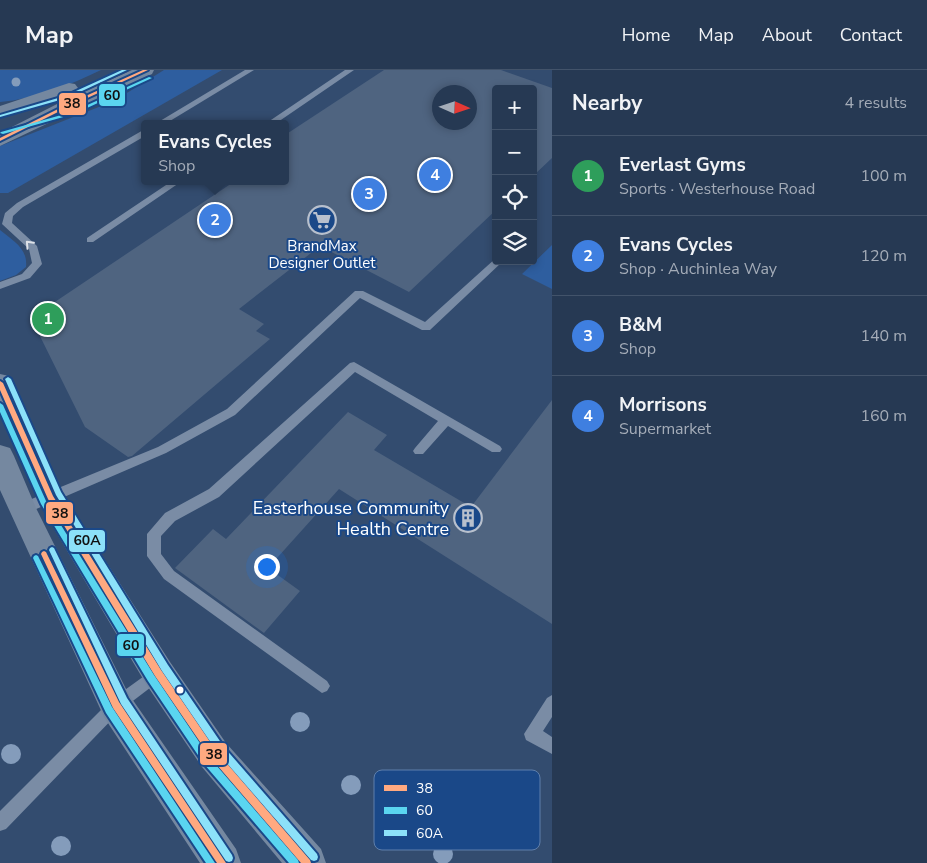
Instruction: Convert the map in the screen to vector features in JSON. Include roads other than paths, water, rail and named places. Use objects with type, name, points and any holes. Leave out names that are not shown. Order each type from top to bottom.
[{"type":"street","points":[[0,112],[36,101],[111,70]]},
{"type":"street","points":[[0,140],[68,105],[146,70]]},
{"type":"street","points":[[0,106],[36,101]]},
{"type":"street","points":[[0,125],[68,105]]},
{"type":"street","points":[[0,383],[36,503],[116,705],[222,863]]},
{"type":"street","points":[[0,456],[158,673],[214,755],[306,863]]},
{"type":"lane","points":[[166,120],[250,70]]},
{"type":"lane","points":[[275,120],[350,70]]},
{"type":"lane","points":[[0,286],[26,276],[37,264],[34,248],[7,224],[8,215],[141,134]]},
{"type":"lane","points":[[90,240],[172,185]]},
{"type":"lane","points":[[36,503],[88,483],[162,450],[231,412],[359,293],[426,327],[493,265]]},
{"type":"lane","points":[[322,686],[169,575],[154,556],[154,534],[170,517],[214,493],[354,366],[496,449]]},
{"type":"lane","points":[[419,451],[446,420]]},
{"type":"lane","points":[[0,823],[116,705],[158,673]]},
{"type":"lane","points":[[552,703],[532,734],[552,746]]},
{"type":"place","name":"Morrisons","points":[[435,175]]},
{"type":"place","name":"B&M","points":[[369,194]]},
{"type":"place","name":"Evans Cycles","points":[[215,220]]},
{"type":"place","name":"BrandMax Designer Outlet","points":[[322,220]]},
{"type":"place","name":"Everlast Gyms","points":[[48,319]]},
{"type":"place","name":"Easterhouse Community Health Centre","points":[[468,518]]}]
